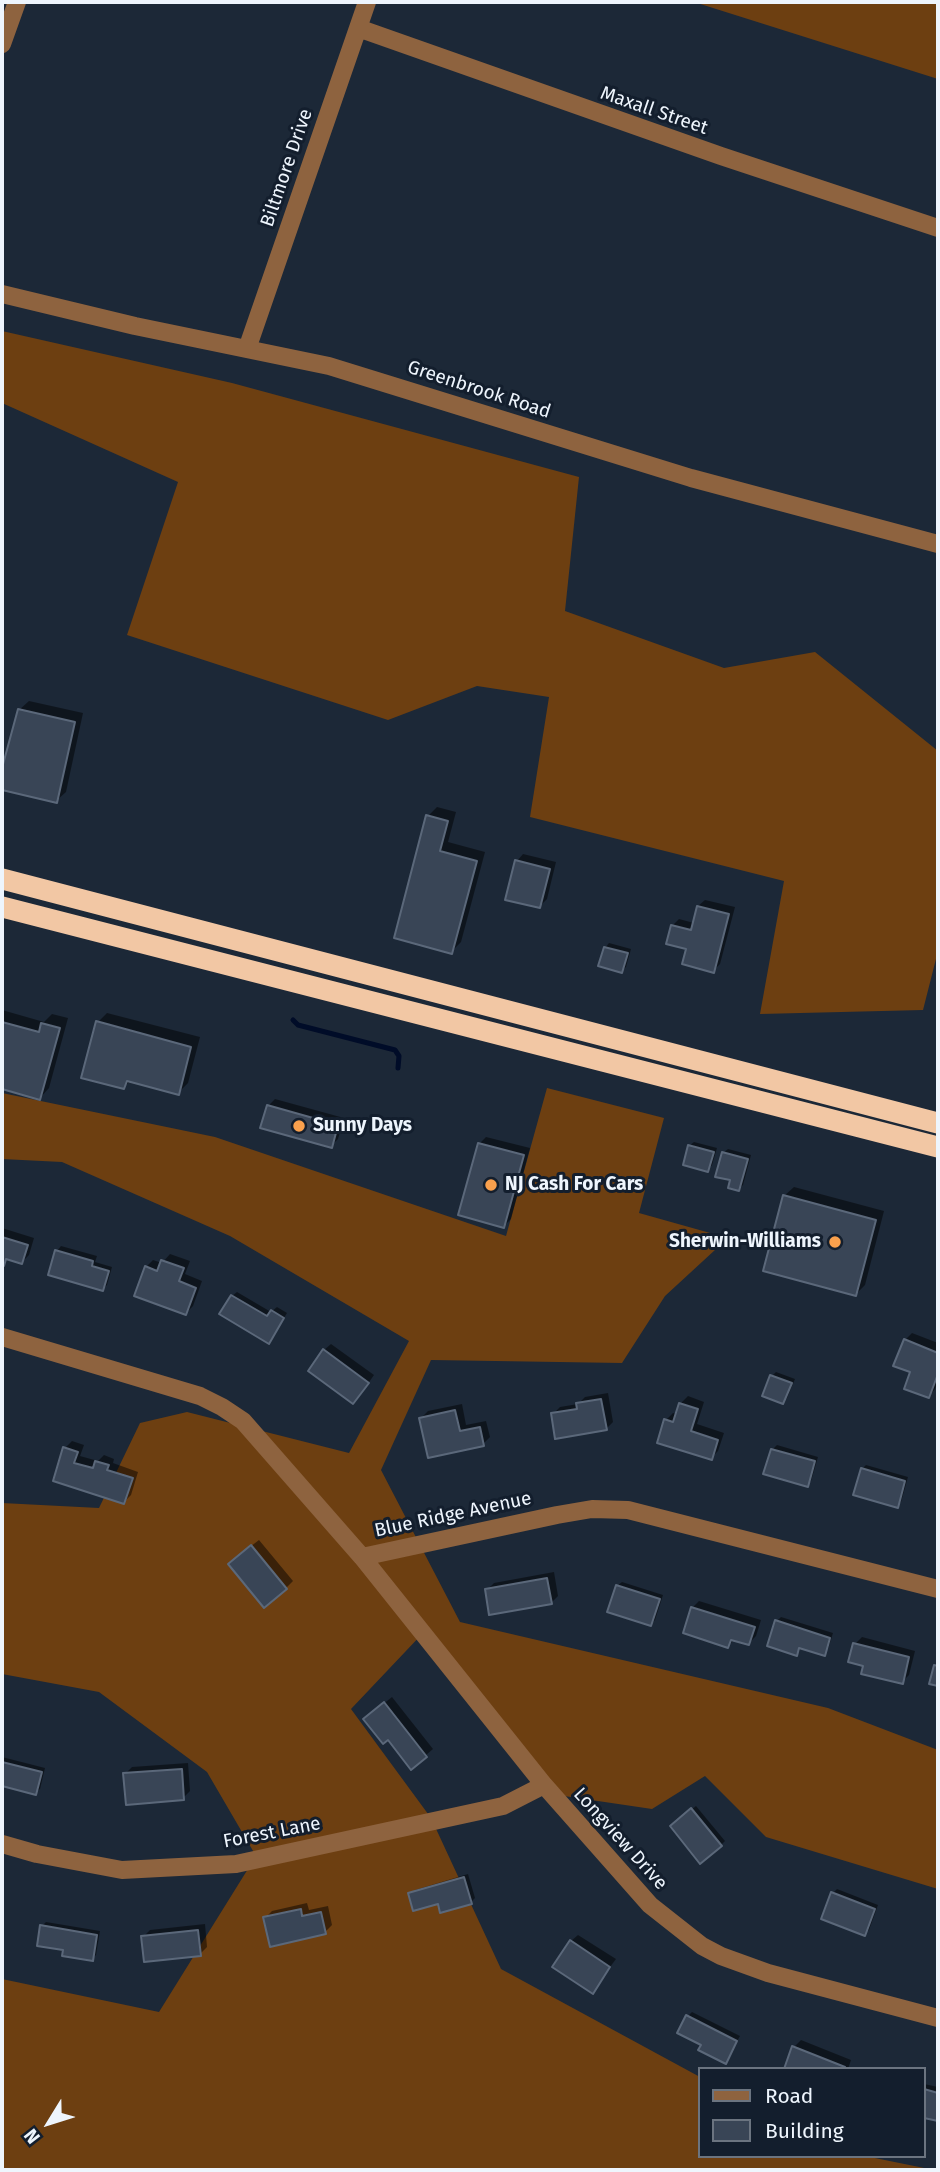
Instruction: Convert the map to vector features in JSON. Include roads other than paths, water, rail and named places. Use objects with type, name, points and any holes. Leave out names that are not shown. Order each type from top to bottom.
[{"type":"highway","points":[[2,879],[938,1123]]},
{"type":"highway","points":[[2,907],[938,1147]]},
{"type":"street","points":[[2,44],[17,2]]},
{"type":"street","name":"Biltmore Drive","points":[[247,349],[367,2]]},
{"type":"street","name":"Maxall Street","points":[[358,29],[721,156],[938,228]]},
{"type":"street","name":"Greenbrook Road","points":[[2,294],[135,326],[330,366],[619,457],[938,544]]},
{"type":"street","name":"Blue Ridge Avenue","points":[[2,1337],[200,1396],[222,1407],[243,1421],[362,1557],[557,1515],[592,1509],[628,1510],[937,1584]]},
{"type":"street","name":"Longview Drive","points":[[362,1557],[544,1785],[650,1905],[702,1946],[768,1973],[938,2018]]},
{"type":"street","name":"Forest Lane","points":[[2,1844],[37,1854],[122,1870],[236,1864],[503,1806],[544,1785]]},
{"type":"waterway","points":[[293,1020],[298,1025],[395,1050],[399,1056],[398,1068]]},
{"type":"place","name":"Sunny Days","points":[[299,1126]]},
{"type":"place","name":"NJ Cash For Cars","points":[[491,1185]]},
{"type":"place","name":"Sherwin-Williams","points":[[835,1242]]}]
